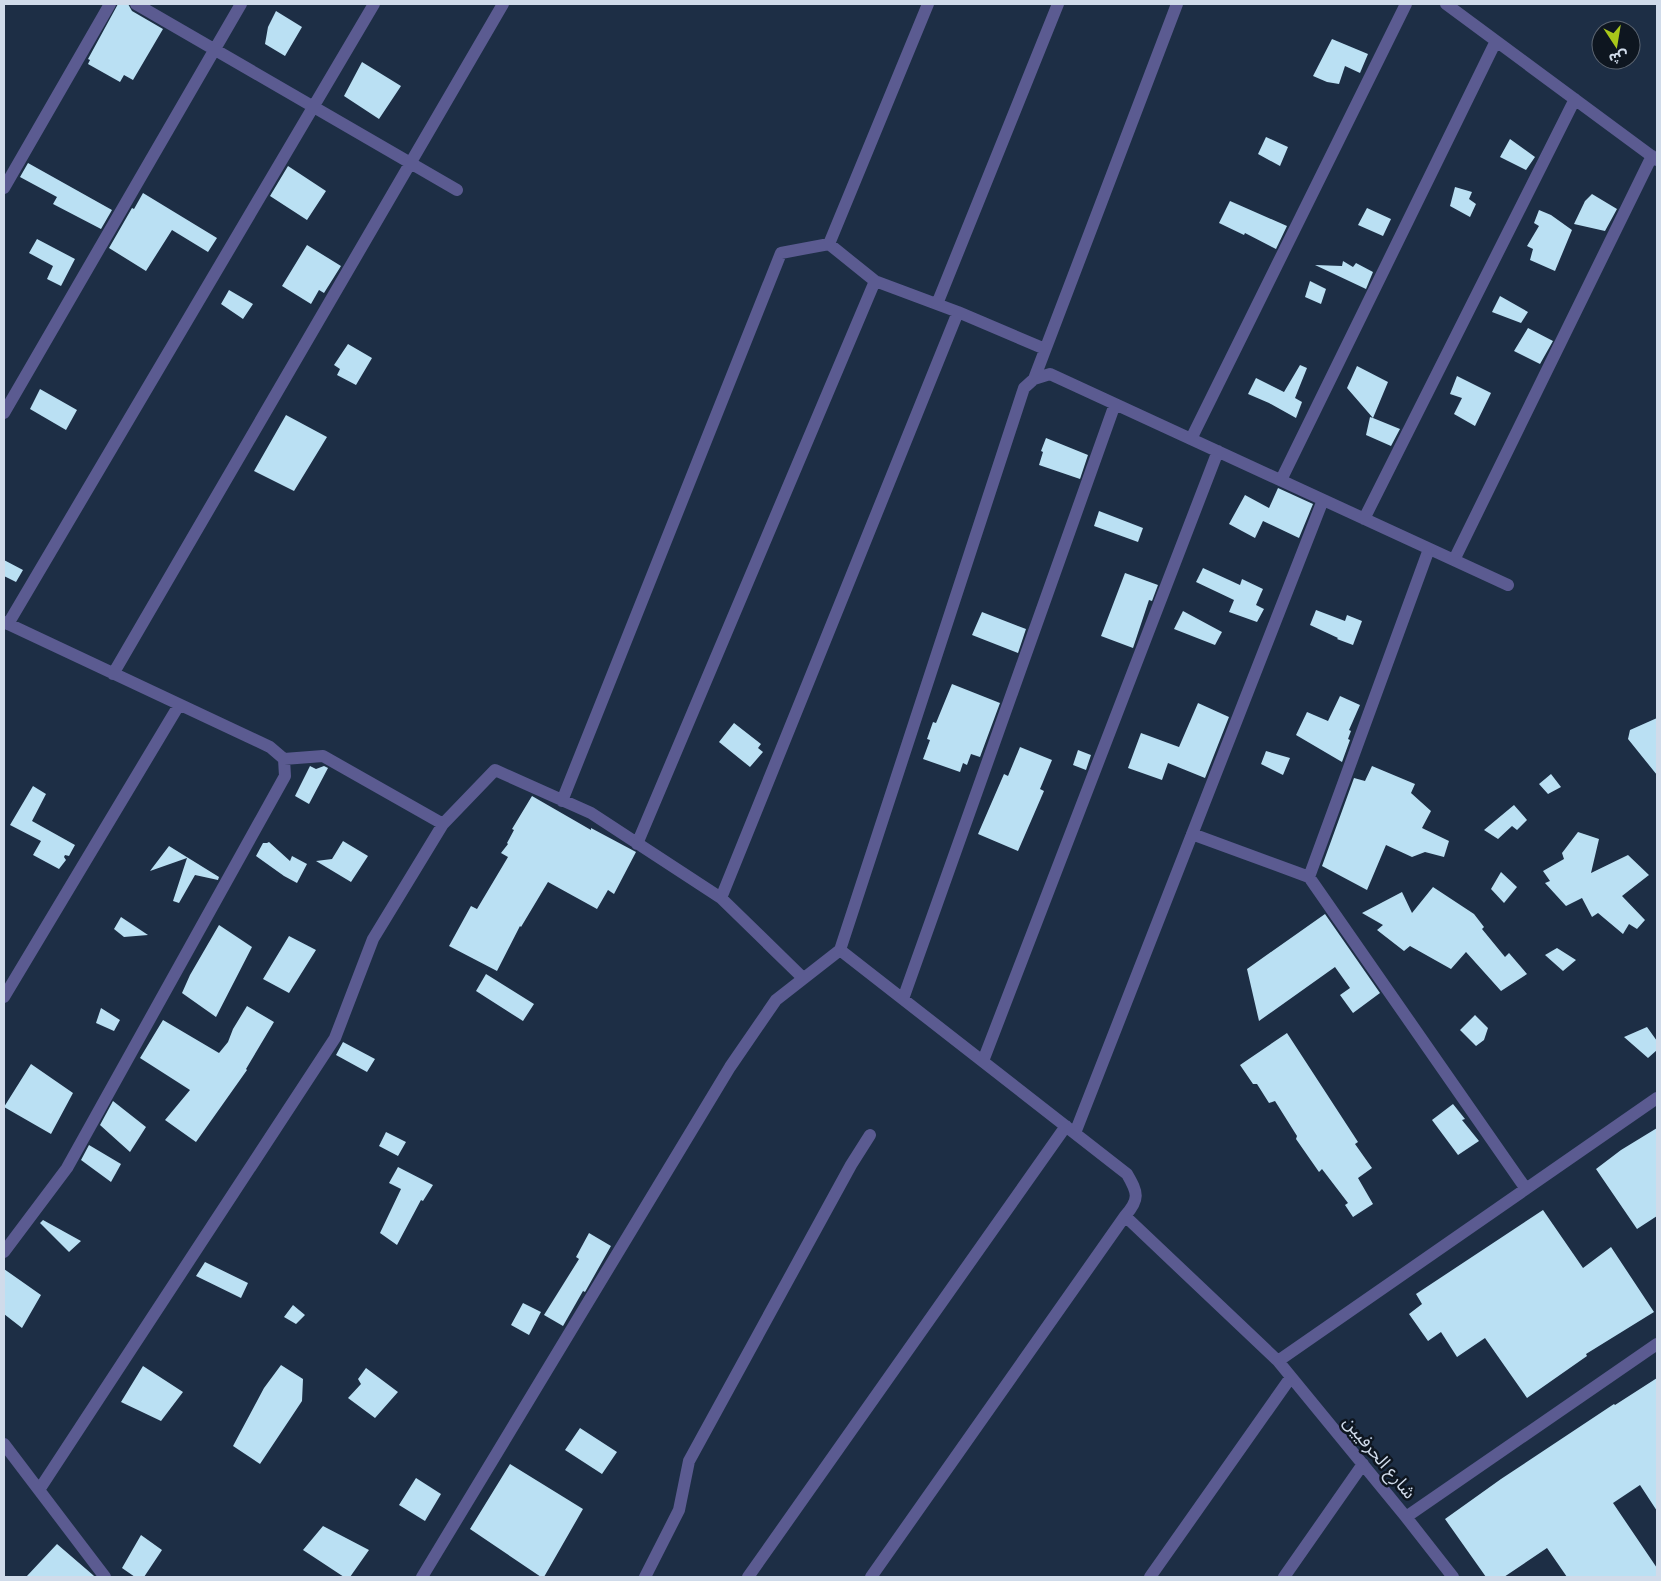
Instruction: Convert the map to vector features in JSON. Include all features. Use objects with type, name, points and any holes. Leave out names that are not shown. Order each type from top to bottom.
[{"type":"street","points":[[4,188],[110,4]]},
{"type":"street","points":[[136,4],[457,190]]},
{"type":"street","points":[[4,413],[241,4]]},
{"type":"street","points":[[374,4],[6,623],[270,747],[284,759],[323,756],[443,824]]},
{"type":"street","points":[[113,674],[502,4]]},
{"type":"street","points":[[829,244],[928,4]]},
{"type":"street","points":[[937,304],[1058,4]]},
{"type":"street","points":[[1034,379],[1177,4]]},
{"type":"street","points":[[1191,439],[1406,4]]},
{"type":"street","points":[[1446,4],[1655,158],[1454,560]]},
{"type":"street","points":[[1281,480],[1496,41]]},
{"type":"street","points":[[1364,519],[1575,99]]},
{"type":"street","points":[[562,800],[780,253],[829,244],[875,281],[958,312],[1045,349]]},
{"type":"street","points":[[637,844],[875,281]]},
{"type":"street","points":[[721,898],[958,312]]},
{"type":"street","points":[[422,1577],[730,1067],[776,1000],[840,950],[1024,388],[1034,379],[1050,374],[1508,586]]},
{"type":"street","points":[[903,999],[1115,404]]},
{"type":"street","points":[[983,1061],[1218,451]]},
{"type":"street","points":[[748,1577],[1071,1130],[1192,834],[1323,500]]},
{"type":"street","points":[[1309,877],[1429,549]]},
{"type":"street","points":[[4,997],[179,705]]},
{"type":"street","points":[[4,1252],[67,1168],[285,776],[284,759]]},
{"type":"street","points":[[39,1490],[335,1038],[373,939],[443,824],[495,770],[591,813],[721,898],[804,978]]},
{"type":"street","points":[[1192,834],[1309,877],[1526,1189]]},
{"type":"street","points":[[840,950],[1127,1174],[1135,1189],[1135,1205],[1125,1216],[871,1577]]},
{"type":"street","points":[[1278,1361],[1657,1098]]},
{"type":"street","points":[[644,1577],[679,1510],[689,1461],[851,1165],[870,1135]]},
{"type":"street","name":"شارع الحرفيين","points":[[1125,1216],[1278,1361],[1453,1577]]},
{"type":"street","points":[[1406,1517],[1657,1344]]},
{"type":"street","points":[[1150,1577],[1290,1377]]},
{"type":"street","points":[[4,1444],[106,1577]]},
{"type":"street","points":[[1284,1577],[1363,1464]]},
{"type":"building","points":[[118,4],[128,4],[132,11],[163,29],[133,80],[124,75],[120,82],[88,64],[90,60],[88,59]]},
{"type":"building","points":[[276,11],[302,27],[285,56],[265,44],[268,27]]},
{"type":"building","points":[[1332,39],[1368,54],[1360,73],[1345,66],[1339,84],[1327,82],[1313,76]]},
{"type":"building","points":[[362,62],[401,86],[379,119],[344,96]]},
{"type":"building","points":[[1266,137],[1288,147],[1280,166],[1258,154]]},
{"type":"building","points":[[1510,139],[1535,157],[1526,170],[1500,157]]},
{"type":"building","points":[[28,163],[112,210],[101,229],[53,204],[57,197],[20,177]]},
{"type":"building","points":[[288,166],[326,191],[307,220],[270,196]]},
{"type":"building","points":[[1455,187],[1472,192],[1469,199],[1476,204],[1470,217],[1450,206]]},
{"type":"building","points":[[143,193],[217,238],[208,252],[172,230],[146,271],[109,248]]},
{"type":"building","points":[[1592,194],[1617,209],[1605,231],[1574,224],[1585,201]]},
{"type":"building","points":[[1230,201],[1287,226],[1276,249],[1245,233],[1244,235],[1219,223]]},
{"type":"building","points":[[1367,208],[1391,219],[1383,236],[1358,225]]},
{"type":"building","points":[[1539,210],[1551,215],[1572,230],[1555,271],[1530,260],[1533,249],[1527,246],[1539,226],[1534,223]]},
{"type":"building","points":[[37,239],[75,259],[61,286],[47,279],[53,266],[29,253]]},
{"type":"building","points":[[307,245],[341,266],[324,293],[319,290],[311,304],[282,286]]},
{"type":"building","points":[[1343,261],[1353,267],[1356,263],[1373,272],[1366,289],[1315,265],[1342,266]]},
{"type":"building","points":[[1310,281],[1326,289],[1321,304],[1305,297]]},
{"type":"building","points":[[229,290],[253,304],[243,319],[221,304]]},
{"type":"building","points":[[1500,296],[1528,312],[1521,323],[1492,312]]},
{"type":"building","points":[[1528,328],[1553,341],[1540,364],[1514,351]]},
{"type":"building","points":[[348,344],[372,358],[356,385],[337,375],[340,369],[334,365]]},
{"type":"building","points":[[1300,365],[1307,368],[1295,398],[1302,402],[1296,418],[1248,394],[1256,378],[1284,392]]},
{"type":"building","points":[[1357,366],[1388,382],[1373,418],[1347,388]]},
{"type":"building","points":[[1457,376],[1491,393],[1475,426],[1454,414],[1462,398],[1450,394]]},
{"type":"building","points":[[40,389],[77,410],[66,430],[30,409]]},
{"type":"building","points":[[286,415],[327,437],[294,491],[254,471]]},
{"type":"building","points":[[1370,417],[1400,429],[1391,446],[1366,435]]},
{"type":"building","points":[[1046,438],[1088,455],[1080,479],[1039,465],[1043,452],[1041,451]]},
{"type":"building","points":[[1278,488],[1313,504],[1299,538],[1263,521],[1255,538],[1229,524],[1245,495],[1269,508]]},
{"type":"building","points":[[1099,511],[1143,528],[1138,542],[1094,526]]},
{"type":"building","points":[[4,560],[23,570],[16,582],[4,576]]},
{"type":"building","points":[[1203,568],[1240,585],[1242,579],[1263,589],[1256,605],[1264,609],[1257,622],[1229,612],[1234,600],[1196,582]]},
{"type":"building","points":[[1125,573],[1158,585],[1152,601],[1149,600],[1133,648],[1101,636]]},
{"type":"building","points":[[1316,610],[1345,621],[1347,615],[1362,621],[1353,645],[1310,625]]},
{"type":"building","points":[[1183,611],[1222,632],[1215,645],[1174,629]]},
{"type":"building","points":[[982,612],[1026,629],[1018,653],[972,635]]},
{"type":"building","points":[[952,684],[1000,703],[980,757],[971,754],[967,765],[963,763],[960,772],[923,759],[930,740],[927,739],[933,722],[936,723]]},
{"type":"building","points":[[1340,696],[1360,705],[1349,730],[1351,731],[1348,739],[1350,740],[1342,762],[1296,735],[1307,712],[1328,721]]},
{"type":"building","points":[[1198,703],[1229,717],[1205,778],[1168,763],[1162,780],[1128,768],[1141,733],[1179,747]]},
{"type":"building","points":[[1657,718],[1657,775],[1628,739],[1630,730]]},
{"type":"building","points":[[734,723],[761,744],[758,748],[763,752],[750,767],[719,742]]},
{"type":"building","points":[[1020,747],[1052,760],[1040,789],[1044,791],[1018,851],[978,834],[1004,774],[1008,776]]},
{"type":"building","points":[[1078,750],[1091,755],[1086,770],[1073,765]]},
{"type":"building","points":[[1266,751],[1290,758],[1283,775],[1261,764]]},
{"type":"building","points":[[310,766],[316,769],[324,766],[328,768],[309,804],[295,796]]},
{"type":"building","points":[[1372,766],[1415,784],[1411,793],[1431,811],[1422,828],[1449,841],[1444,857],[1425,852],[1412,857],[1386,845],[1367,890],[1322,866],[1354,778],[1365,781]]},
{"type":"building","points":[[1551,774],[1561,787],[1548,794],[1539,784]]},
{"type":"building","points":[[33,786],[46,794],[32,821],[75,845],[69,856],[65,855],[66,860],[59,869],[33,855],[41,841],[10,825]]},
{"type":"building","points":[[532,796],[591,830],[591,828],[636,852],[614,894],[608,890],[597,909],[548,882],[520,926],[497,971],[449,946],[471,906],[477,909],[508,857],[501,853],[508,844],[514,830],[512,829]]},
{"type":"building","points":[[1514,805],[1527,820],[1517,830],[1512,826],[1498,839],[1484,830]]},
{"type":"building","points":[[1578,832],[1599,839],[1591,873],[1628,855],[1649,875],[1622,896],[1645,920],[1637,929],[1629,924],[1623,934],[1598,913],[1592,917],[1582,898],[1566,906],[1545,883],[1550,881],[1543,871],[1564,859],[1562,853]]},
{"type":"building","points":[[343,841],[368,856],[351,882],[316,861],[332,859]]},
{"type":"building","points":[[269,842],[290,861],[292,856],[307,864],[297,883],[256,856],[263,843]]},
{"type":"building","points":[[169,846],[219,877],[218,880],[195,875],[179,903],[173,901],[187,858],[150,871]]},
{"type":"building","points":[[1501,872],[1517,887],[1504,903],[1491,889]]},
{"type":"building","points":[[1433,887],[1474,914],[1484,927],[1482,929],[1505,957],[1509,953],[1527,974],[1501,991],[1466,952],[1451,969],[1410,946],[1404,951],[1377,930],[1383,925],[1362,913],[1402,892],[1412,913]]},
{"type":"building","points":[[1325,914],[1380,993],[1353,1013],[1340,995],[1350,988],[1335,967],[1259,1021],[1247,969]]},
{"type":"building","points":[[121,917],[148,935],[124,937],[114,929]]},
{"type":"building","points":[[219,925],[252,947],[216,1017],[182,993],[190,975]]},
{"type":"building","points":[[289,936],[316,950],[289,993],[263,979]]},
{"type":"building","points":[[1557,948],[1576,960],[1563,971],[1545,955]]},
{"type":"building","points":[[486,974],[534,1004],[523,1021],[476,991]]},
{"type":"building","points":[[247,1006],[274,1022],[247,1070],[196,1142],[165,1120],[190,1090],[140,1058],[163,1020],[219,1053],[228,1042],[233,1029]]},
{"type":"building","points":[[101,1008],[120,1020],[114,1031],[96,1023]]},
{"type":"building","points":[[1475,1015],[1488,1028],[1484,1040],[1476,1046],[1460,1030]]},
{"type":"building","points":[[1647,1027],[1657,1041],[1657,1050],[1648,1058],[1624,1037]]},
{"type":"building","points":[[1287,1033],[1358,1142],[1355,1144],[1372,1168],[1358,1178],[1373,1204],[1353,1217],[1345,1205],[1348,1203],[1322,1169],[1319,1172],[1296,1139],[1297,1136],[1275,1101],[1269,1103],[1257,1084],[1253,1084],[1240,1065]]},
{"type":"building","points":[[343,1042],[375,1059],[367,1072],[336,1055]]},
{"type":"building","points":[[31,1064],[73,1093],[51,1134],[4,1107]]},
{"type":"building","points":[[113,1101],[146,1127],[130,1152],[100,1125]]},
{"type":"building","points":[[1453,1104],[1465,1119],[1462,1120],[1479,1141],[1458,1155],[1432,1120]]},
{"type":"building","points":[[1657,1128],[1657,1216],[1637,1229],[1596,1169],[1621,1150]]},
{"type":"building","points":[[386,1132],[406,1142],[398,1156],[379,1146]]},
{"type":"building","points":[[89,1145],[121,1164],[111,1182],[81,1160]]},
{"type":"building","points":[[398,1167],[433,1185],[423,1201],[421,1200],[397,1245],[380,1233],[401,1189],[389,1183]]},
{"type":"building","points":[[1543,1210],[1583,1268],[1611,1247],[1654,1312],[1586,1354],[1587,1356],[1527,1398],[1485,1338],[1457,1357],[1441,1332],[1428,1341],[1409,1314],[1422,1304],[1416,1294]]},
{"type":"building","points":[[43,1220],[81,1241],[69,1252],[40,1223]]},
{"type":"building","points":[[589,1233],[611,1246],[563,1326],[544,1315],[579,1259],[576,1257]]},
{"type":"building","points":[[205,1262],[248,1283],[241,1298],[196,1276]]},
{"type":"building","points":[[4,1269],[41,1295],[22,1328],[4,1314]]},
{"type":"building","points":[[523,1303],[541,1312],[529,1335],[511,1325]]},
{"type":"building","points":[[293,1305],[305,1315],[296,1324],[284,1317]]},
{"type":"building","points":[[281,1365],[303,1379],[302,1401],[260,1464],[233,1446],[264,1388]]},
{"type":"building","points":[[143,1366],[183,1392],[161,1421],[121,1402]]},
{"type":"building","points":[[366,1368],[398,1392],[375,1418],[348,1398],[361,1384],[358,1379]]},
{"type":"building","points":[[1657,1378],[1657,1511],[1640,1485],[1613,1503],[1657,1568],[1657,1577],[1567,1577],[1547,1548],[1504,1577],[1486,1577],[1445,1519],[1501,1479],[1614,1404]]},
{"type":"building","points":[[580,1428],[617,1452],[602,1474],[565,1450]]},
{"type":"building","points":[[510,1464],[583,1509],[544,1577],[541,1577],[470,1529]]},
{"type":"building","points":[[416,1478],[441,1494],[425,1521],[399,1505]]},
{"type":"building","points":[[323,1526],[369,1550],[350,1577],[344,1577],[303,1550]]},
{"type":"building","points":[[141,1535],[162,1550],[144,1577],[135,1577],[122,1568]]},
{"type":"building","points":[[57,1544],[93,1575],[95,1577],[26,1577]]}]
